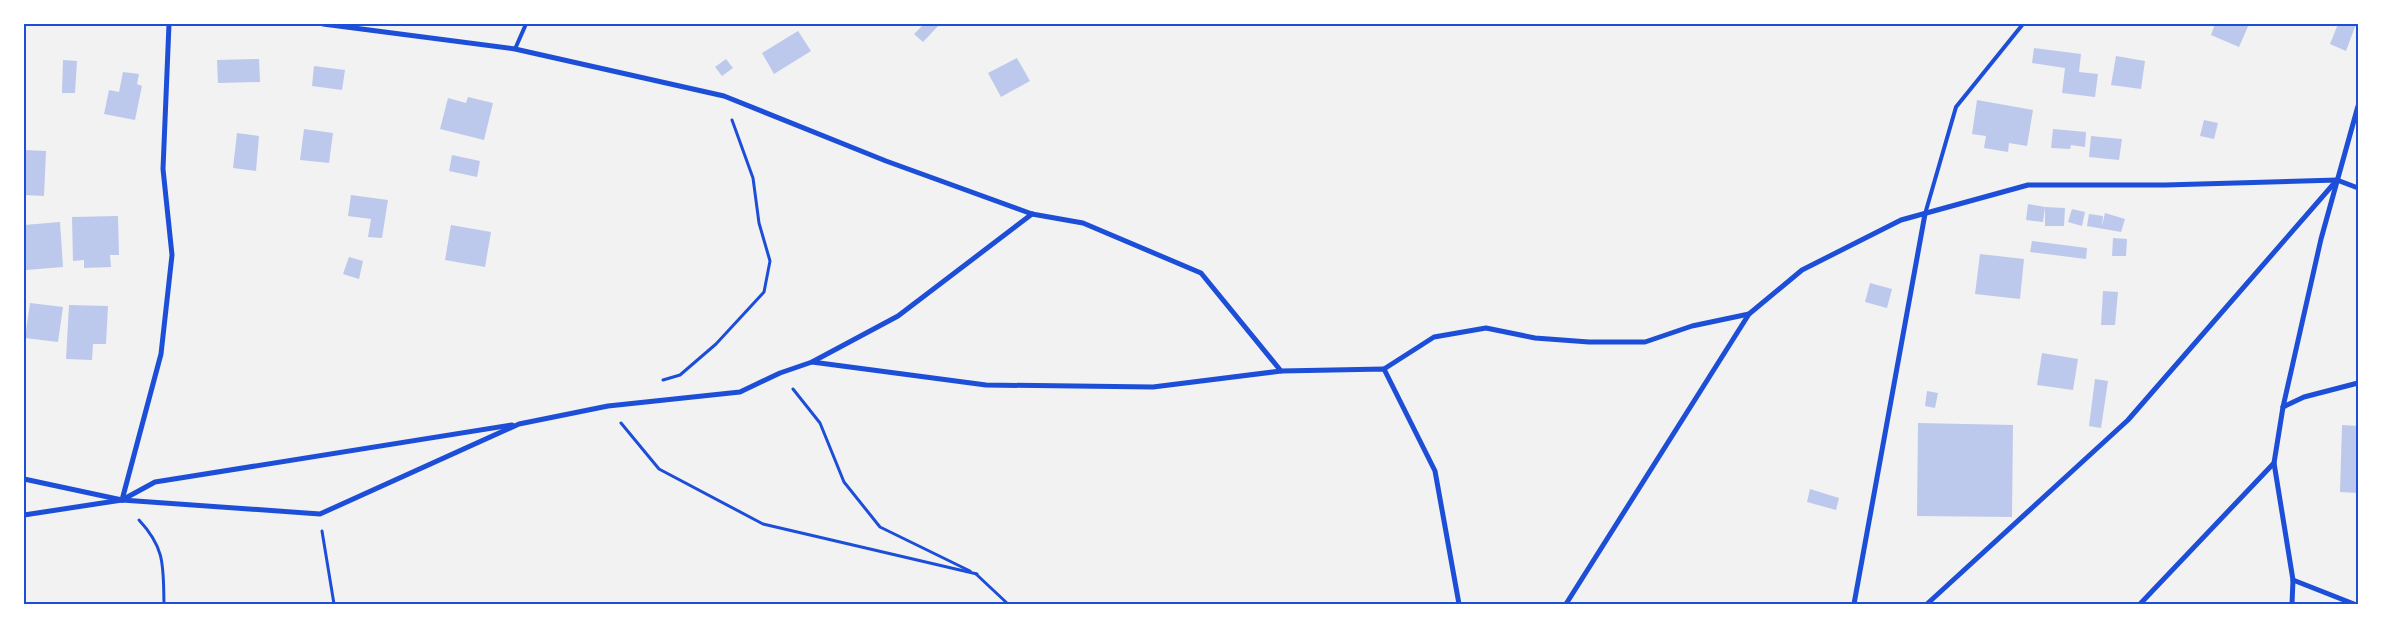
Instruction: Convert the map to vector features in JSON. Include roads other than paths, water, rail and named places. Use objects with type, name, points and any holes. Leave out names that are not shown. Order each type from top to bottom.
[{"type":"street","points":[[122,500],[161,354],[172,255],[163,169],[169,24]]},
{"type":"street","points":[[323,24],[515,49],[724,96],[886,161],[1032,214],[1083,223],[1201,272],[1281,370]]},
{"type":"street","points":[[2292,604],[2293,580],[2274,463],[2283,407],[2321,239],[2358,106]]},
{"type":"street","points":[[1927,604],[2128,420],[2337,180]]},
{"type":"street","points":[[1566,604],[1749,314],[1802,270],[1901,220],[2028,185],[2165,185],[2337,180],[2358,188]]},
{"type":"street","points":[[24,515],[122,500],[155,482],[519,424],[608,406],[740,392],[780,373],[812,362],[898,316],[1032,214]]},
{"type":"street","points":[[1854,604],[1924,214]]},
{"type":"street","points":[[812,362],[986,385],[1153,386],[1281,370],[1384,369],[1434,337],[1486,328],[1535,338],[1589,342],[1645,342],[1692,326],[1749,314]]},
{"type":"street","points":[[1384,369],[1435,471],[1459,604]]},
{"type":"street","points":[[2283,407],[2304,396],[2358,383]]},
{"type":"street","points":[[24,480],[122,500],[320,514],[519,424]]},
{"type":"street","points":[[2140,604],[2274,463]]},
{"type":"street","points":[[2293,580],[2354,604]]},
{"type":"lane","points":[[515,49],[526,24]]},
{"type":"lane","points":[[1924,214],[1956,108],[2024,24]]}]
